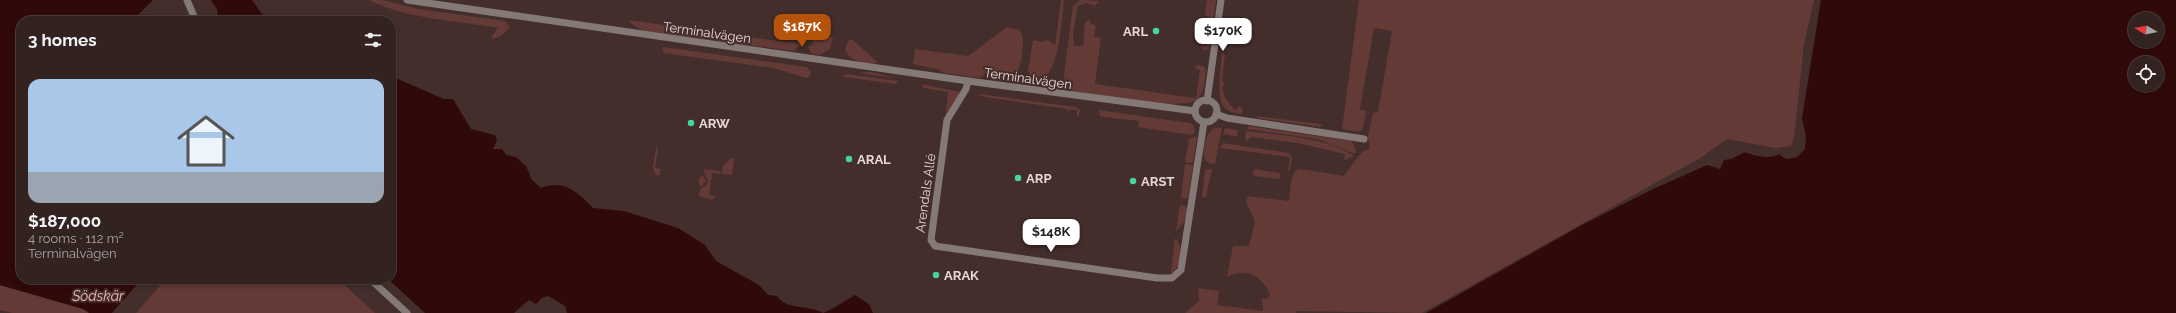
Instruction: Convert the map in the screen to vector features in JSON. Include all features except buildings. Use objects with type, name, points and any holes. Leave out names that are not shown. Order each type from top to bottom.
[{"type":"street","points":[[188,0],[194,16]]},
{"type":"street","name":"Terminalvägen","points":[[407,0],[968,81],[1195,112]]},
{"type":"street","points":[[1207,101],[1221,0]]},
{"type":"street","name":"Arendals Allé","points":[[968,81],[966,89],[948,120],[930,240],[935,246],[1157,278],[1172,278],[1181,270],[1204,122]]},
{"type":"street","points":[[1207,101],[1215,105],[1216,114],[1211,120],[1204,122],[1198,118],[1195,112],[1198,104],[1207,101]]},
{"type":"street","points":[[1216,114],[1227,118],[1364,139]]},
{"type":"street","points":[[375,284],[407,313]]},
{"type":"shaded area","points":[[369,0],[383,0],[418,9],[505,21],[510,27],[501,36],[492,39],[492,36],[498,28],[416,16],[384,7]]},
{"type":"shaded area","points":[[1061,0],[1064,0],[1062,21],[1053,64],[1048,74],[1041,80],[1032,79],[1028,71],[1033,40],[1041,42],[1048,40],[1055,45]]},
{"type":"shaded area","points":[[1080,0],[1099,1],[1095,6],[1086,3],[1078,6],[1073,32],[1074,46],[1083,46],[1085,23],[1090,19],[1090,23],[1096,26],[1094,37],[1101,38],[1095,84],[1196,98],[1200,70],[1194,68],[1197,65],[1203,66],[1206,69],[1204,86],[1199,97],[1196,100],[1187,103],[1158,103],[1077,92],[1069,88],[1066,84],[1064,75],[1073,6]]},
{"type":"shaded area","points":[[1207,0],[1216,0],[1209,48],[1205,51],[1200,47],[1206,46],[1210,17],[1205,16]]},
{"type":"shaded area","points":[[1359,0],[1814,0],[1804,44],[1794,138],[1791,146],[1776,148],[1727,139],[1700,158],[1422,313],[1296,311],[1296,313],[1185,313],[1199,301],[1198,288],[1219,291],[1217,305],[1263,311],[1262,298],[1267,299],[1270,295],[1267,288],[1258,278],[1247,273],[1234,274],[1227,277],[1233,246],[1249,246],[1255,221],[1246,202],[1248,196],[1289,201],[1291,181],[1295,171],[1300,169],[1344,176],[1361,153],[1370,148],[1368,137],[1373,113],[1378,112],[1392,31],[1374,28],[1360,109],[1366,111],[1363,128],[1359,132],[1342,129]]},
{"type":"shaded area","points":[[816,14],[830,16],[832,28],[815,29]]},
{"type":"shaded area","points":[[629,20],[800,44],[794,51],[651,32],[634,26]]},
{"type":"shaded area","points":[[1007,27],[1019,30],[1023,39],[1021,62],[1017,75],[1014,79],[991,78],[987,71],[981,78],[944,73],[937,69],[913,64],[915,49],[968,56]]},
{"type":"shaded area","points":[[814,34],[833,37],[830,49],[820,55],[811,53],[808,46],[812,46]]},
{"type":"shaded area","points":[[849,40],[853,40],[878,63],[858,61],[849,56],[846,53],[845,48]]},
{"type":"shaded area","points":[[663,47],[807,67],[811,72],[809,77],[806,78],[774,68],[663,53]]},
{"type":"shaded area","points":[[1222,53],[1225,55],[1222,80],[1225,86],[1222,87],[1225,98],[1234,109],[1236,110],[1240,106],[1243,110],[1241,114],[1232,112],[1224,107],[1220,96]]},
{"type":"shaded area","points":[[871,72],[896,78],[857,73]]},
{"type":"shaded area","points":[[846,74],[898,81],[896,84],[843,77]]},
{"type":"shaded area","points":[[922,84],[960,92],[945,119],[948,92],[923,88]]},
{"type":"shaded area","points":[[980,94],[1076,107],[1080,110],[1079,116],[1077,116],[1077,110],[1069,110],[1069,114],[1067,109],[978,95]]},
{"type":"shaded area","points":[[1099,110],[1190,123],[1194,126],[1195,132],[1191,135],[1138,127],[1139,121],[1100,116]]},
{"type":"shaded area","points":[[1257,116],[1322,125],[1320,127],[1257,118]]},
{"type":"shaded area","points":[[1248,126],[1351,141],[1354,144],[1356,152],[1355,154],[1318,139],[1247,129]]},
{"type":"shaded area","points":[[1214,128],[1222,128],[1215,164],[1209,163],[1205,160],[1204,155],[1207,136]]},
{"type":"shaded area","points":[[1225,128],[1238,130],[1237,137],[1226,134],[1223,136]]},
{"type":"shaded area","points":[[1246,131],[1302,138],[1329,144],[1354,156],[1344,160],[1345,154],[1298,143],[1251,137],[1247,141],[1245,139]]},
{"type":"shaded area","points":[[1196,136],[1193,163],[1185,162],[1189,139]]},
{"type":"shaded area","points":[[1223,143],[1289,153],[1292,158],[1290,170],[1288,171],[1290,157],[1220,148]]},
{"type":"shaded area","points":[[656,147],[658,148],[655,168],[661,169],[659,176],[655,174],[653,168]]},
{"type":"shaded area","points":[[731,158],[734,159],[732,175],[722,174],[723,166]]},
{"type":"shaded area","points":[[1185,164],[1193,165],[1188,197],[1185,199],[1181,198]]},
{"type":"shaded area","points":[[703,169],[721,171],[720,174],[712,173],[711,181],[708,181]]},
{"type":"shaded area","points":[[1212,169],[1206,197],[1202,197],[1205,170]]},
{"type":"shaded area","points":[[1255,169],[1280,173],[1281,177],[1278,179],[1254,176],[1253,172]]},
{"type":"shaded area","points":[[702,175],[706,181],[701,187],[698,181]]},
{"type":"shaded area","points":[[708,181],[711,182],[709,195],[715,196],[712,200],[699,196],[700,189],[706,186]]},
{"type":"shaded area","points":[[1180,205],[1186,206],[1187,213],[1183,223],[1176,231]]},
{"type":"shaded area","points":[[1175,238],[1180,246],[1181,256],[1178,266],[1171,273]]},
{"type":"shaded area","points":[[132,284],[138,284],[112,313],[12,313],[0,310],[0,285],[83,309]]},
{"type":"shaded area","points":[[162,284],[343,284],[375,313],[136,313]]},
{"type":"water","name":"Södskär","points":[[0,0],[153,0],[137,16],[16,16],[16,284],[138,284],[112,313],[89,313],[83,309],[0,285]]},
{"type":"water","points":[[211,0],[252,0],[265,16],[218,16],[217,9]]},
{"type":"water","points":[[1821,0],[2176,0],[2176,313],[1426,313],[1582,225],[1651,190],[1707,165],[1720,169],[1724,160],[1731,159],[1745,152],[1762,157],[1771,157],[1779,154],[1786,159],[1797,157],[1805,149],[1806,136],[1802,119]]},
{"type":"water","points":[[396,78],[444,99],[453,99],[471,129],[495,135],[497,141],[493,149],[502,149],[506,155],[516,157],[526,166],[532,180],[541,188],[556,185],[563,186],[576,192],[593,208],[624,211],[678,228],[705,245],[716,261],[759,285],[768,295],[777,296],[781,301],[792,306],[817,310],[823,313],[567,313],[565,306],[548,296],[542,298],[536,304],[529,300],[514,313],[425,313],[393,284],[396,284]]},
{"type":"water","points":[[855,295],[869,304],[873,313],[823,313]]},
{"type":"place","name":"ARL","points":[[1156,31]]},
{"type":"place","name":"ARW","points":[[691,123]]},
{"type":"place","name":"ARAL","points":[[849,159]]},
{"type":"place","name":"ARP","points":[[1018,178]]},
{"type":"place","name":"ARST","points":[[1133,181]]},
{"type":"place","name":"ARAK","points":[[936,275]]}]
